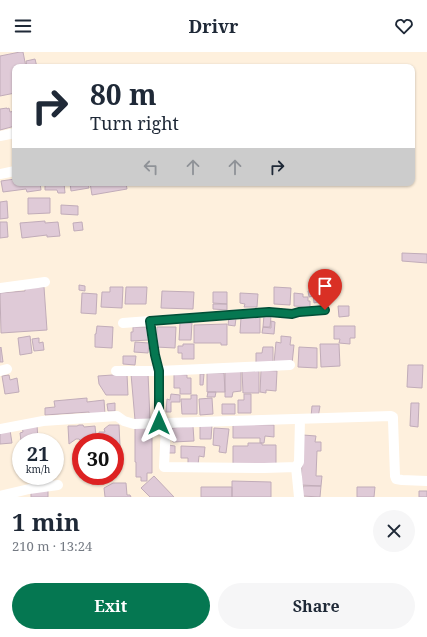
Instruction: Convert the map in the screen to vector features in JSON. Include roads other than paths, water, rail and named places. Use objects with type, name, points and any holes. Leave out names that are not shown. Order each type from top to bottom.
[{"type":"street","points":[[0,136],[12,134]]},
{"type":"street","points":[[0,174],[12,172]]},
{"type":"street","points":[[0,288],[45,282]]},
{"type":"street","points":[[123,324],[269,312],[292,314],[325,310]]},
{"type":"street","points":[[150,321],[159,371],[163,423],[164,467],[296,467]]},
{"type":"street","points":[[116,371],[159,371],[290,365]]},
{"type":"street","points":[[0,429],[43,421],[117,416],[124,421],[134,424],[391,416],[393,417],[396,479],[427,481]]},
{"type":"street","points":[[299,497],[296,467],[299,462],[300,419]]},
{"type":"street","points":[[0,496],[29,489],[58,485]]}]
